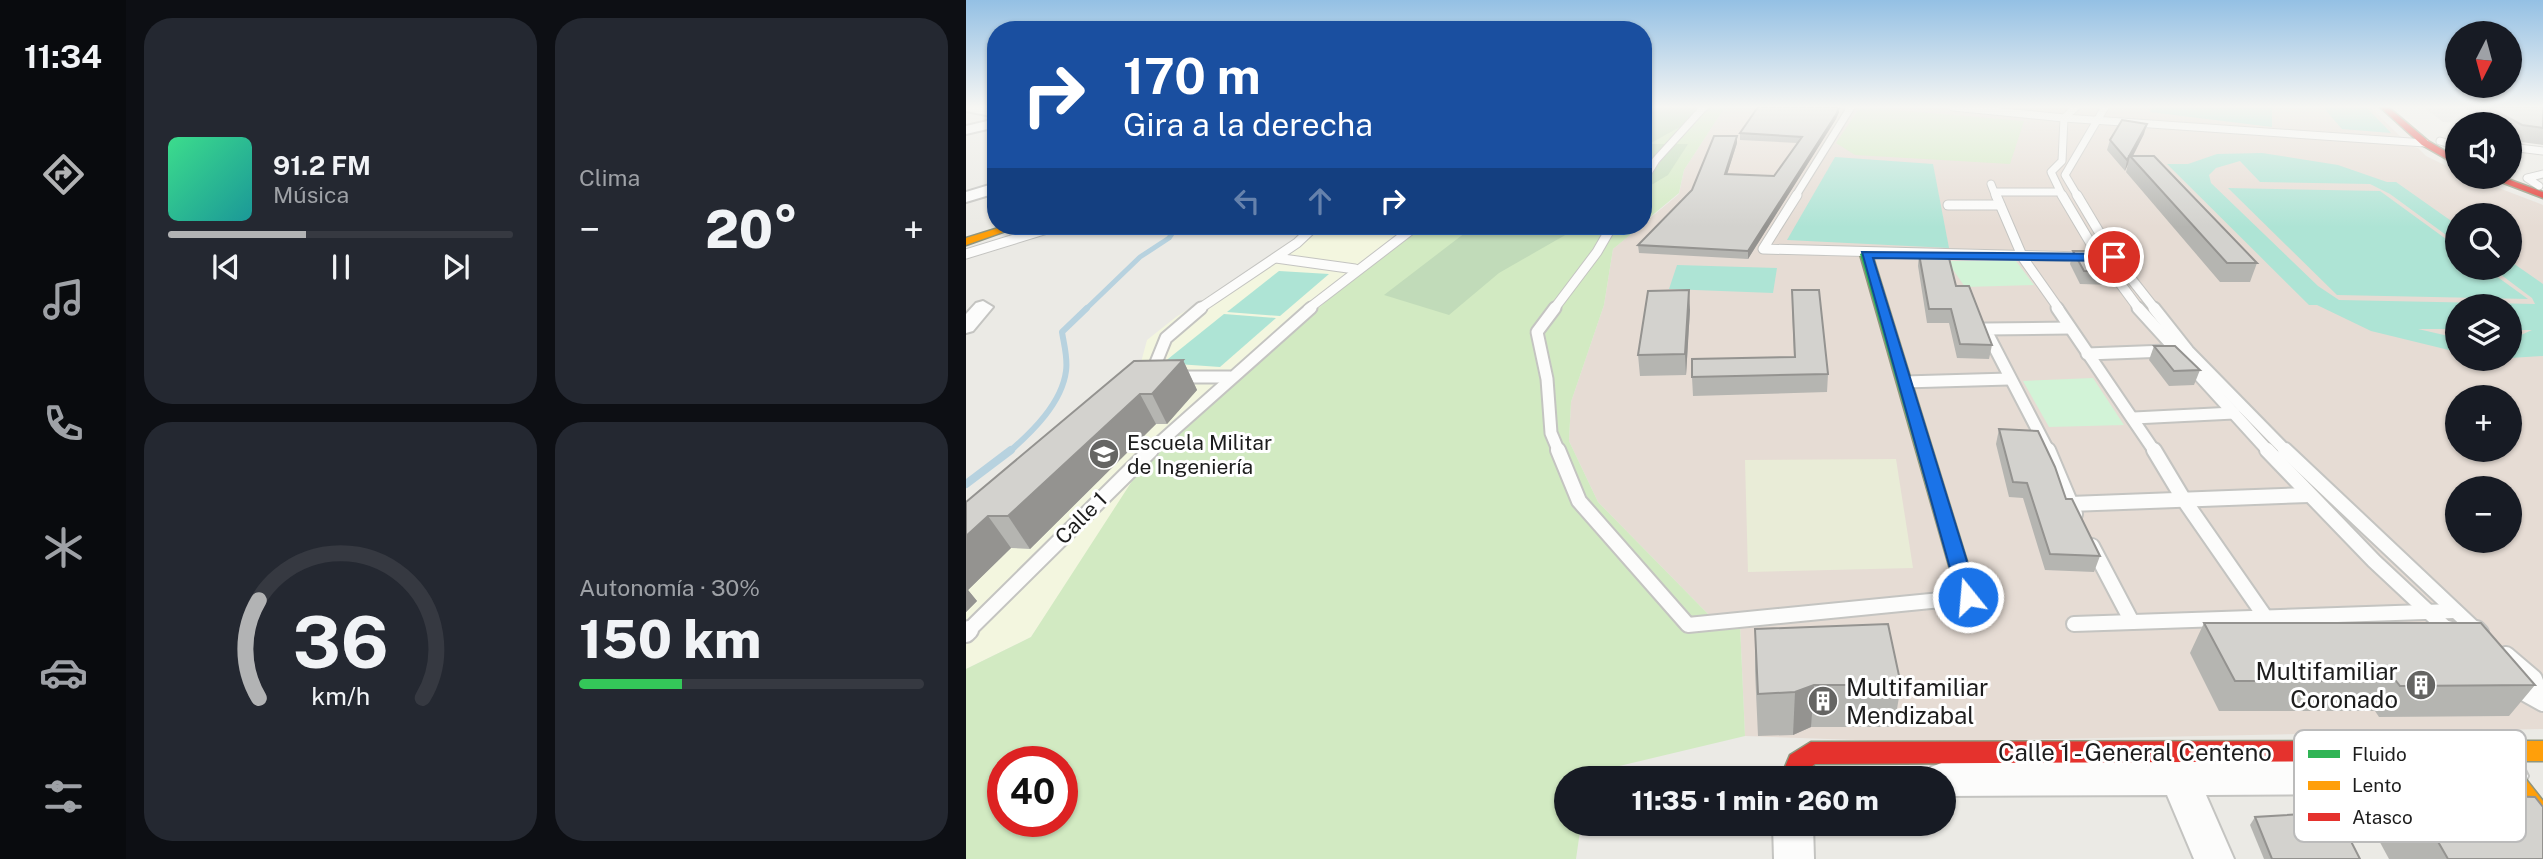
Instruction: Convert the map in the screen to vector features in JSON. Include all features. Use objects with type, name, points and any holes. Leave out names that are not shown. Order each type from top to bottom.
[{"type":"street","points":[[2522,177],[2541,181]]},
{"type":"street","points":[[2522,179],[2541,181]]},
{"type":"street","points":[[966,197],[987,191]]},
{"type":"street","points":[[966,242],[987,235]]},
{"type":"street","points":[[1866,254],[1968,597]]},
{"type":"street","points":[[966,327],[983,307]]},
{"type":"street","name":"Calle 1 - General Centeno","points":[[1797,766],[1811,753],[1991,766],[2294,764]]},
{"type":"street","points":[[2528,764],[2543,821]]},
{"type":"street","points":[[2174,765],[2214,859]]},
{"type":"street","name":"Calle 1 - General Centeno","points":[[1956,776],[1991,766]]},
{"type":"street","points":[[1793,836],[1794,859]]},
{"type":"lane","points":[[1652,164],[1666,147]]},
{"type":"lane","points":[[1826,147],[1763,249],[2024,258],[2108,257]]},
{"type":"lane","points":[[2063,147],[2062,161],[2051,172],[2060,191],[2174,351],[2454,611],[2533,679],[2541,700]]},
{"type":"lane","points":[[2082,147],[2065,175],[2108,257],[2309,495],[2458,639]]},
{"type":"lane","points":[[2522,150],[2543,152]]},
{"type":"lane","points":[[2060,191],[1993,188],[2024,258],[2087,354],[2134,418],[2184,500],[2266,618]]},
{"type":"lane","points":[[1948,205],[2000,205]]},
{"type":"lane","points":[[966,254],[1028,235]]},
{"type":"lane","points":[[1140,386],[1151,377],[1166,338],[1189,316],[1305,235]]},
{"type":"lane","name":"Calle 1","points":[[966,633],[1159,439],[1355,269],[1403,235]]},
{"type":"lane","points":[[1607,235],[1537,332],[1547,379],[1551,433],[1579,502],[1688,625],[1968,597]]},
{"type":"lane","points":[[1276,258],[1355,269]]},
{"type":"lane","points":[[2070,328],[1985,329],[2046,446],[2070,504],[2132,622]]},
{"type":"lane","points":[[2087,354],[2188,351]]},
{"type":"lane","points":[[1151,377],[1230,377]]},
{"type":"lane","points":[[1902,382],[2009,379]]},
{"type":"lane","points":[[2134,418],[2239,412]]},
{"type":"lane","points":[[2070,504],[2309,495]]},
{"type":"lane","points":[[2074,624],[2454,611]]},
{"type":"lane","points":[[2508,683],[2541,700]]},
{"type":"shaded area","points":[[1699,147],[2414,147],[2445,165],[2445,189],[2501,189],[2543,205],[2543,729],[2294,730],[2294,734],[1913,742],[1745,736],[1740,624],[1709,615],[1598,502],[1569,441],[1571,402],[1604,305],[1613,249],[1630,235],[1652,235],[1652,216],[1679,194],[1684,170]]},
{"type":"shaded area","name":"Escuela Militar de Ingeniería","points":[[1300,235],[1411,235],[1360,272],[1256,363],[1083,559],[1031,637],[966,669],[966,517],[1136,381],[1147,340],[1176,317],[1292,243]]},
{"type":"shaded area","points":[[1947,261],[2016,261],[2034,285],[1965,287]]},
{"type":"shaded area","points":[[2093,378],[2124,425],[2049,427],[2023,381]]},
{"type":"shaded area","points":[[1896,459],[1913,568],[1748,572],[1745,460]]},
{"type":"green space","points":[[1652,147],[1699,147],[1684,170],[1679,193],[1652,216]]},
{"type":"green space","points":[[1652,147],[1686,147],[1668,175],[1652,185]]},
{"type":"green space","points":[[1842,147],[2016,147],[2010,164],[1855,155]]},
{"type":"green space","points":[[2262,153],[2338,165],[2387,182],[2396,182],[2445,217],[2445,234],[2390,194],[2370,184],[2260,182],[2240,161],[2216,168],[2209,175],[2211,183],[2318,286],[2339,300],[2445,302],[2445,329],[2418,329],[2445,335],[2445,349],[2371,331],[2317,305],[2309,305],[2167,164],[2188,164],[2217,154]]},
{"type":"green space","points":[[1835,157],[1933,164],[1949,248],[1787,240]]},
{"type":"green space","points":[[2228,188],[2380,191],[2445,238],[2445,280],[2502,280],[2521,294],[2445,294],[2445,297],[2337,295]]},
{"type":"green space","points":[[1411,235],[1630,235],[1613,249],[1604,305],[1571,402],[1569,441],[1598,502],[1709,615],[1740,624],[1745,736],[1619,766],[1554,766],[1554,836],[1579,836],[1576,859],[966,859],[966,669],[1031,637],[1134,478],[1170,437],[1360,272]]},
{"type":"green space","points":[[1462,235],[1565,235],[1499,273],[1449,315],[1384,295]]},
{"type":"green space","points":[[1677,265],[1777,268],[1773,293],[1669,289]]},
{"type":"green space","points":[[2522,269],[2543,284],[2543,356],[2522,357],[2522,335],[2532,330],[2522,330],[2522,304],[2535,304],[2532,298],[2508,280],[2522,280]]},
{"type":"green space","points":[[1279,271],[1329,274],[1280,316],[1227,312]]},
{"type":"green space","points":[[1224,314],[1276,318],[1220,367],[1163,363]]},
{"type":"building","points":[[1709,147],[1733,147],[1725,174],[1774,176],[1795,147],[1815,147],[1748,251],[1638,245],[1648,235],[1652,235],[1652,231],[1692,190]]},
{"type":"building","points":[[2116,147],[2134,147],[2127,160]]},
{"type":"building","points":[[2130,156],[2154,156],[2257,263],[2227,263]]},
{"type":"building","points":[[2073,251],[2101,251],[2116,272],[2084,271]]},
{"type":"building","points":[[1919,254],[1948,254],[1956,286],[1969,286],[1992,345],[1960,344],[1951,309],[1929,309]]},
{"type":"building","points":[[1689,290],[1685,354],[1638,355],[1648,291]]},
{"type":"building","points":[[1792,290],[1819,290],[1828,374],[1692,377],[1692,359],[1795,357]]},
{"type":"building","points":[[2154,346],[2175,346],[2200,370],[2174,371]]},
{"type":"building","points":[[1183,360],[1152,394],[1140,394],[1008,516],[988,516],[966,536],[966,502],[1134,361]]},
{"type":"building","points":[[1999,429],[2038,431],[2066,499],[2072,499],[2100,556],[2050,554],[2027,483],[2013,482]]},
{"type":"building","points":[[2204,623],[2481,623],[2535,685],[2400,686],[2396,681],[2235,681]]},
{"type":"building","points":[[1888,624],[1901,685],[1814,685],[1795,692],[1758,694],[1755,629]]},
{"type":"building","points":[[2526,797],[2535,797],[2543,807],[2543,859],[2448,859],[2438,842],[2526,842]]},
{"type":"building","points":[[2294,815],[2294,842],[2351,842],[2360,859],[2272,859],[2255,817]]},
{"type":"waterway","points":[[1086,309],[1140,257],[1171,235]]},
{"type":"waterway","points":[[1009,452],[1036,426],[1059,394],[1066,366],[1062,332],[1087,308]]},
{"type":"waterway","points":[[966,484],[1011,450]]},
{"type":"traffic: fast","points":[[1866,254],[1968,597]]},
{"type":"traffic: slow","points":[[966,242],[987,235]]},
{"type":"traffic: slow","points":[[2526,751],[2543,751]]},
{"type":"traffic: slow","points":[[2526,798],[2543,821]]},
{"type":"traffic: jam","points":[[2432,147],[2445,155]]},
{"type":"traffic: jam","points":[[2522,187],[2543,195]]},
{"type":"traffic: jam","points":[[1797,766],[1811,753],[2294,751]]},
{"type":"place","name":"Escuela Militar de Ingeniería","points":[[1104,454]]},
{"type":"place","name":"Multifamiliar Coronado","points":[[2421,685]]},
{"type":"place","name":"Multifamiliar Mendizabal","points":[[1823,701]]},
{"type":"route","points":[[1968,597],[1866,254],[2114,257]]}]
